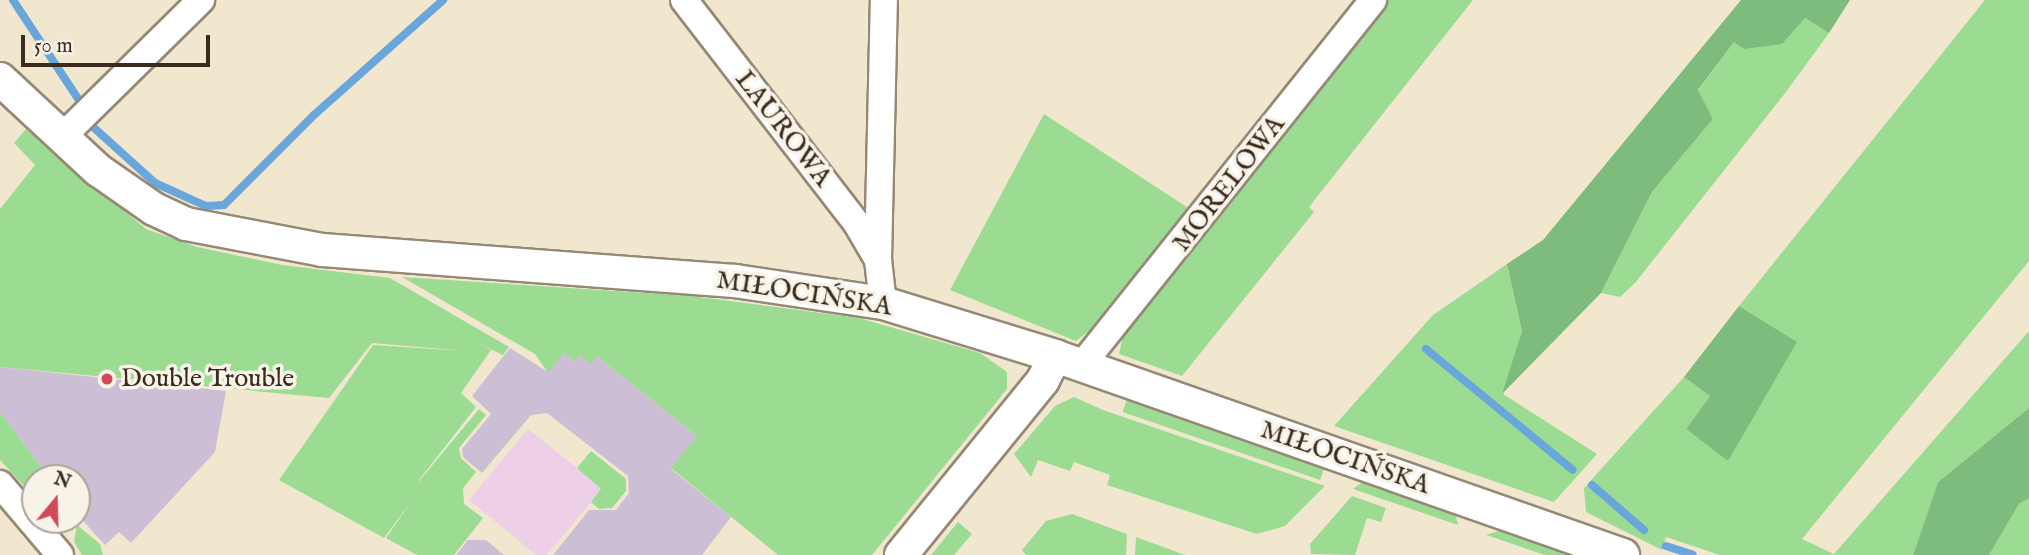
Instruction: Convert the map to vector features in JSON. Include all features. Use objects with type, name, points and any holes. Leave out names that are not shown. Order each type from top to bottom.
[{"type":"street","points":[[61,138],[201,0]]},
{"type":"street","name":"LAUROWA","points":[[684,0],[857,224],[878,260]]},
{"type":"street","name":"LAUROWA","points":[[883,303],[878,260],[884,0]]},
{"type":"street","name":"MORELOWA","points":[[1068,361],[1373,0]]},
{"type":"street","name":"MIŁOCIŃSKA","points":[[0,79],[61,138],[154,209],[186,224],[256,240],[386,255],[735,281],[883,303],[1068,361],[1623,555]]},
{"type":"street","points":[[901,555],[1043,380],[1068,361]]},
{"type":"street","points":[[0,484],[60,555]]},
{"type":"shaded area","points":[[510,348],[548,372],[564,352],[575,361],[580,355],[597,356],[697,436],[671,469],[731,517],[702,555],[553,555],[589,510],[616,510],[629,493],[628,476],[547,413],[531,415],[482,473],[463,457],[462,449],[491,414],[472,396]]},
{"type":"shaded area","points":[[0,367],[226,391],[215,452],[131,543],[119,532],[105,545],[91,530],[91,464],[39,464],[0,412]]},
{"type":"shaded area","points":[[528,429],[577,468],[591,451],[626,479],[626,491],[612,508],[599,509],[591,502],[547,555],[536,555],[469,500]]},
{"type":"shaded area","points":[[468,540],[486,540],[504,555],[456,555]]},
{"type":"green space","points":[[1384,0],[1473,0],[1309,207],[1314,212],[1182,376],[1119,354],[1124,332]]},
{"type":"green space","points":[[1741,0],[1850,0],[1829,33],[1805,18],[1782,44],[1744,49],[1734,42],[1698,90],[1713,119],[1652,192],[1601,293],[1502,394],[1522,331],[1507,264],[1543,240]]},
{"type":"green space","points":[[1985,0],[2029,0],[2029,261],[1802,539],[1834,554],[2029,331],[2029,408],[1938,482],[1913,555],[1720,555],[1666,537],[1662,550],[1586,512],[1584,488],[1684,377],[1710,396],[1686,429],[1728,460],[1796,342],[1739,306]]},
{"type":"green space","points":[[1805,18],[1829,33],[1786,92],[1635,283],[1620,297],[1601,293],[1652,192],[1713,119],[1698,91],[1734,42]]},
{"type":"green space","points":[[1044,114],[1193,211],[1109,316],[1076,341],[950,290]]},
{"type":"green space","points":[[26,129],[146,229],[197,247],[282,265],[390,278],[509,347],[503,355],[477,343],[491,350],[461,393],[476,407],[419,480],[423,486],[420,480],[479,409],[486,415],[459,448],[461,458],[476,472],[463,488],[464,504],[483,518],[454,555],[417,555],[386,538],[413,499],[384,538],[279,480],[373,345],[465,351],[372,343],[329,398],[0,367],[0,209],[35,165],[14,143]]},
{"type":"green space","points":[[1507,264],[1522,331],[1503,394],[1597,454],[1554,502],[1334,426],[1433,315]]},
{"type":"green space","points":[[402,277],[693,296],[859,318],[980,353],[1007,372],[1007,389],[872,555],[778,555],[671,468],[697,436],[597,356],[591,364],[580,355],[575,361],[564,353],[548,373],[535,354]]},
{"type":"green space","points":[[1739,306],[1797,342],[1728,461],[1686,429],[1710,396],[1684,377]]},
{"type":"green space","points":[[1128,396],[1326,464],[1320,480],[1122,412]]},
{"type":"green space","points":[[1074,397],[1103,410],[1325,486],[1285,526],[1257,534],[1107,485],[1110,475],[1074,462],[1070,471],[1038,460],[1031,477],[1014,454],[1055,406]]},
{"type":"green space","points":[[2029,408],[2029,498],[2019,504],[1989,555],[1913,555],[1938,482]]},
{"type":"green space","points":[[0,412],[39,464],[21,464],[21,483],[0,460]]},
{"type":"green space","points":[[591,451],[626,479],[626,491],[612,508],[599,509],[591,502],[601,489],[577,468]]},
{"type":"green space","points":[[1367,479],[1455,512],[1458,525],[1353,489]]},
{"type":"green space","points":[[1352,496],[1386,508],[1381,522],[1367,518],[1355,555],[1311,554],[1310,544]]},
{"type":"green space","points":[[2029,498],[2029,555],[1989,555],[2019,504]]},
{"type":"green space","points":[[1072,514],[1127,534],[1126,555],[1026,555],[1022,550],[1046,521]]},
{"type":"green space","points":[[958,522],[972,534],[954,555],[931,555]]},
{"type":"green space","points":[[1507,528],[1565,551],[1568,555],[1545,555],[1486,535]]},
{"type":"green space","points":[[75,534],[88,534],[100,544],[103,555],[82,555],[74,542]]},
{"type":"green space","points":[[1136,537],[1185,555],[1135,555]]},
{"type":"waterway","points":[[13,0],[79,100]]},
{"type":"waterway","points":[[92,126],[155,183],[206,206],[224,205],[314,115],[443,0]]},
{"type":"waterway","points":[[1426,349],[1573,470]]},
{"type":"waterway","points":[[1592,485],[1644,530]]},
{"type":"waterway","points":[[1666,546],[1693,555]]},
{"type":"place","name":"Double Trouble","points":[[107,379]]}]
